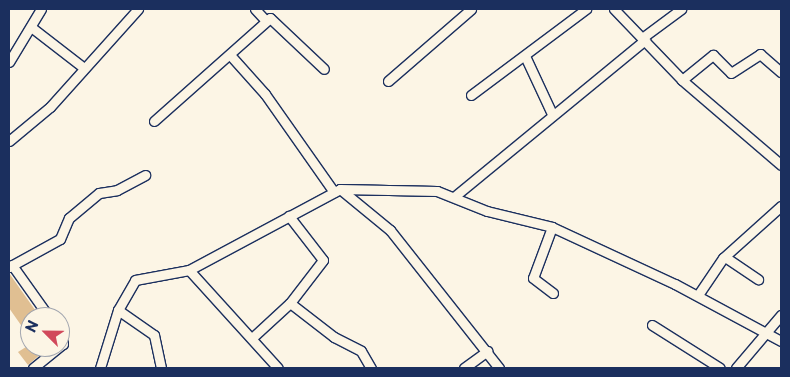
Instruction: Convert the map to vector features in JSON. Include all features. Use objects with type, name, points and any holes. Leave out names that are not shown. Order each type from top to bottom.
[{"type":"street","points":[[9,62],[41,9]]},
{"type":"street","points":[[9,141],[42,114],[138,9]]},
{"type":"street","points":[[255,9],[266,21]]},
{"type":"street","points":[[388,81],[472,9]]},
{"type":"street","points":[[471,95],[586,9]]},
{"type":"street","points":[[614,9],[682,80],[781,164]]},
{"type":"street","points":[[455,196],[680,9]]},
{"type":"street","points":[[154,120],[231,56],[266,21],[275,20],[324,69]]},
{"type":"street","points":[[30,27],[84,68]]},
{"type":"street","points":[[682,80],[713,55],[730,73],[760,54],[781,72]]},
{"type":"street","points":[[231,56],[265,94],[337,190],[390,230],[499,368]]},
{"type":"street","points":[[525,56],[552,114]]},
{"type":"street","points":[[41,307],[10,266],[60,239],[68,220],[99,193],[117,190],[145,175]]},
{"type":"street","points":[[100,368],[118,310],[137,278],[189,270],[337,190],[405,188],[455,196],[486,211],[552,227],[698,295],[767,330],[781,342]]},
{"type":"street","points":[[698,295],[725,257],[781,206]]},
{"type":"street","points":[[253,337],[290,303],[324,258],[289,216]]},
{"type":"street","points":[[552,227],[533,278],[553,293]]},
{"type":"street","points":[[725,257],[758,279]]},
{"type":"street","points":[[189,270],[253,337],[278,368]]},
{"type":"street","points":[[290,303],[361,351],[372,368]]},
{"type":"street","points":[[118,310],[154,335],[161,368]]},
{"type":"street","points":[[736,368],[781,314]]},
{"type":"street","points":[[652,325],[720,368]]},
{"type":"street","points":[[464,368],[487,351]]},
{"type":"street","points":[[33,368],[47,357]]},
{"type":"building","points":[[9,273],[33,307],[20,307],[20,324],[9,308]]},
{"type":"building","points":[[22,357],[37,357],[28,365]]}]
